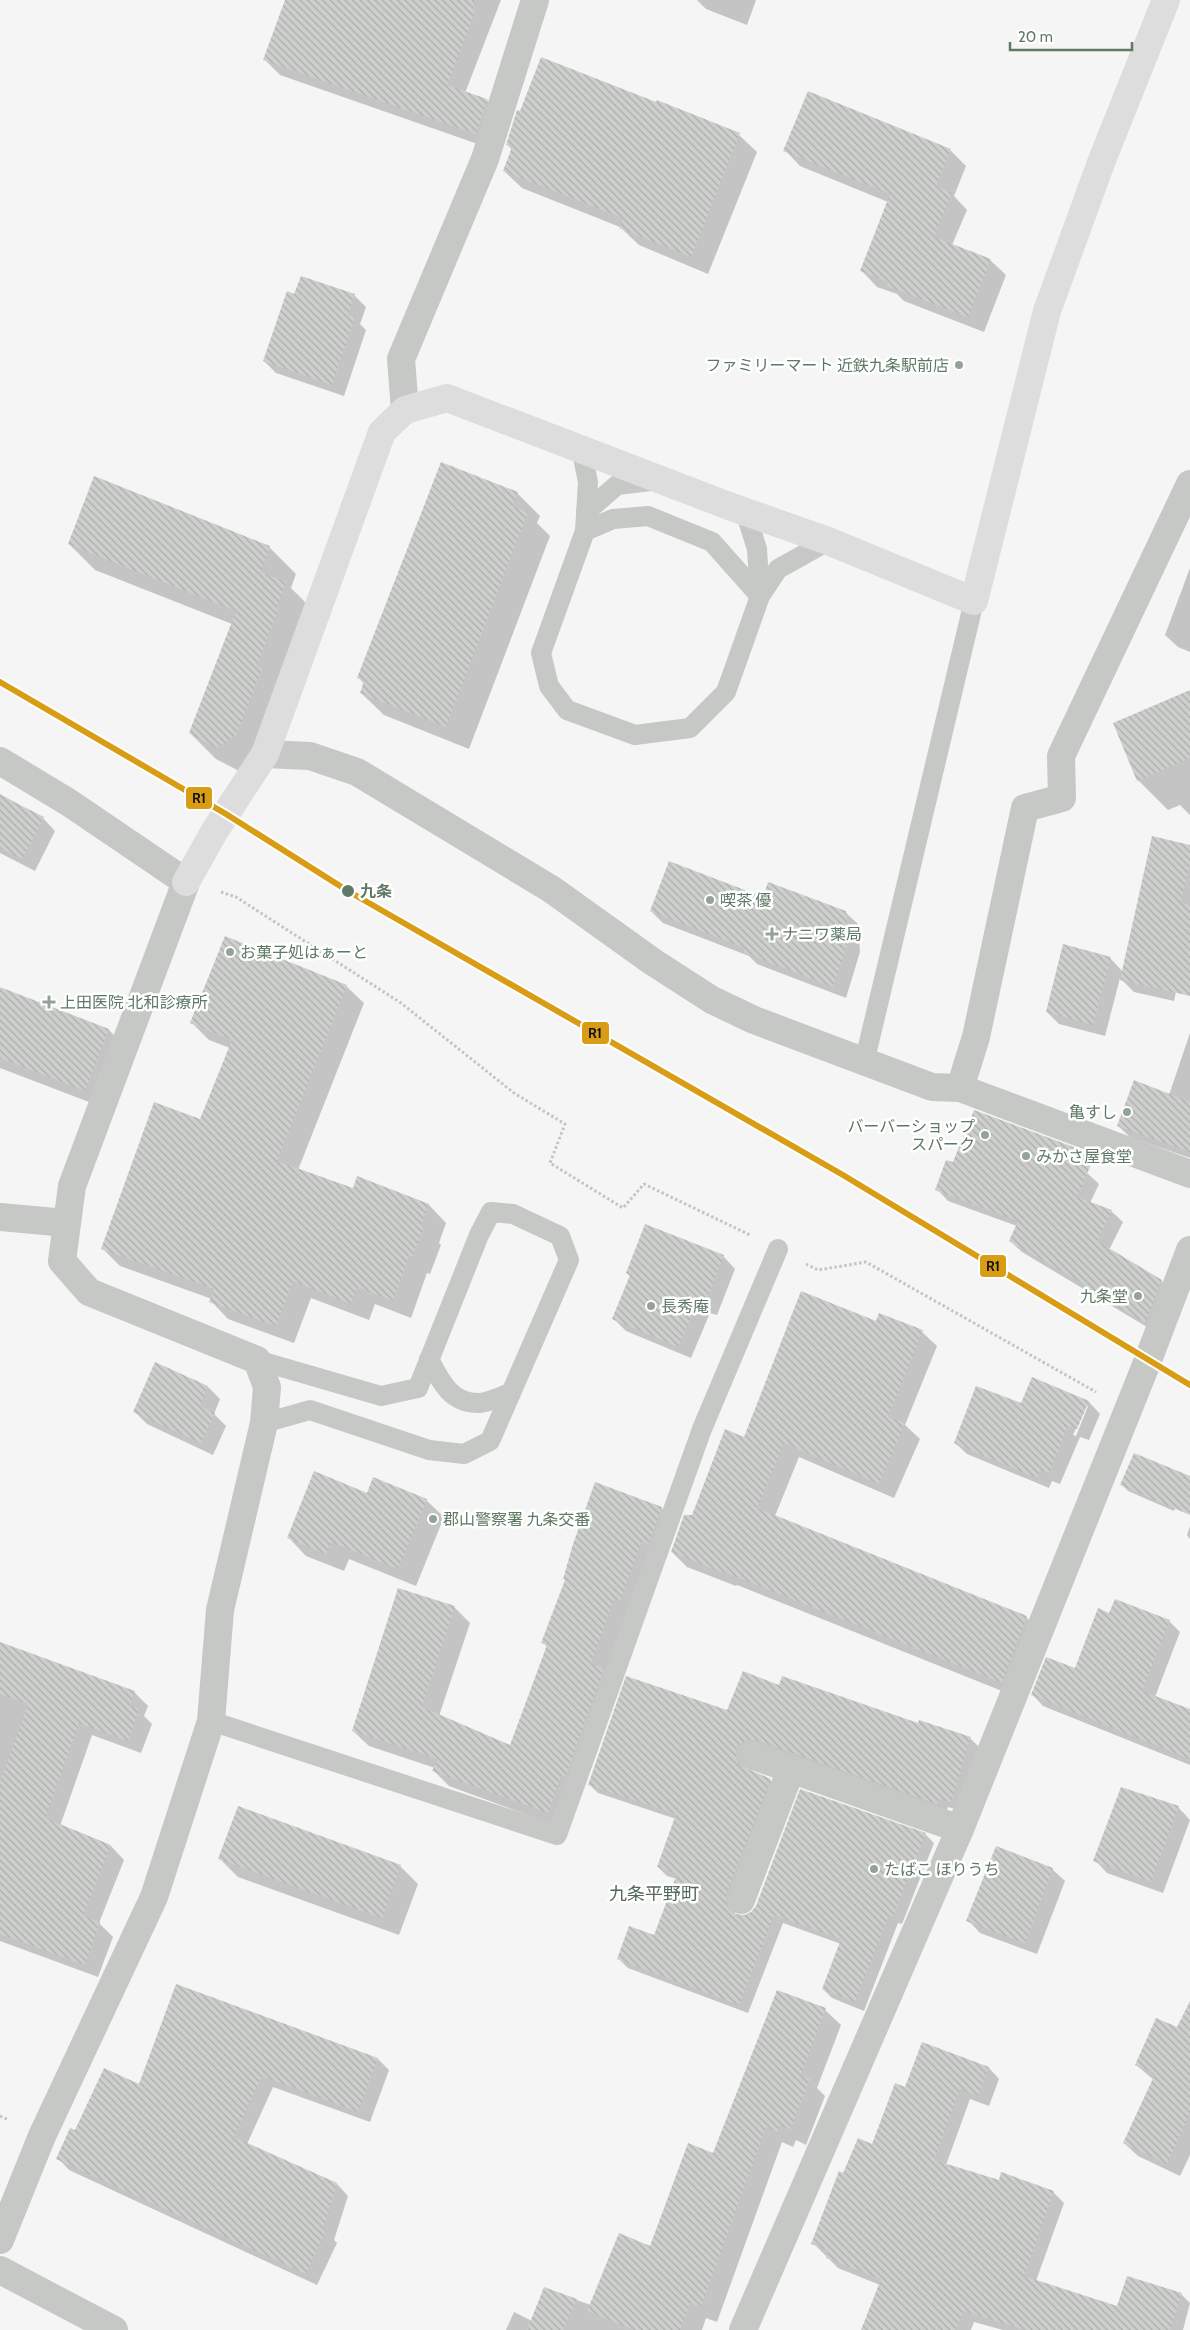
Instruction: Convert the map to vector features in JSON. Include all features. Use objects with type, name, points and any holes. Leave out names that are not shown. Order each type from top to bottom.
[{"type":"street","points":[[405,410],[401,359],[485,159],[535,0]]},
{"type":"street","points":[[0,2240],[42,2136],[154,1897],[211,1721],[220,1610],[264,1423],[267,1387],[257,1360],[89,1292],[62,1261],[72,1186],[186,882],[214,832],[265,754],[382,432],[405,410],[447,398],[728,506],[828,541],[974,601],[1047,311],[1102,160],[1166,0]]},
{"type":"street","points":[[960,1088],[976,1037],[1026,808],[1062,798],[1061,756],[1190,484]]},
{"type":"street","points":[[265,754],[310,756],[357,772],[551,890],[653,962],[712,1000],[754,1020],[865,1060],[932,1087],[960,1088],[1190,1174]]},
{"type":"street","points":[[0,761],[68,802],[186,882]]},
{"type":"street","points":[[0,1217],[66,1223]]},
{"type":"street","points":[[743,2330],[960,1829],[1190,1250]]},
{"type":"street","points":[[751,1755],[960,1829]]},
{"type":"street","points":[[740,1900],[791,1769]]},
{"type":"street","points":[[0,2270],[114,2330]]},
{"type":"lane","points":[[581,448],[588,482],[586,522],[542,653],[548,686],[567,710],[635,736],[690,728],[726,692],[760,596],[778,569],[828,541]]},
{"type":"lane","points":[[586,522],[617,485],[660,480]]},
{"type":"lane","points":[[728,506],[747,517],[757,549],[760,596]]},
{"type":"lane","points":[[586,522],[648,516],[712,542],[760,596]]},
{"type":"lane","points":[[865,1060],[974,601]]},
{"type":"lane","points":[[257,1360],[380,1396],[418,1388],[479,1235],[491,1212],[513,1214],[560,1236],[569,1260],[490,1441],[464,1454],[429,1450],[310,1410],[264,1423]]},
{"type":"lane","points":[[211,1721],[557,1835],[702,1429],[778,1249]]},
{"type":"lane","points":[[429,1359],[443,1386],[457,1398],[480,1403],[511,1393]]},
{"type":"path","points":[[186,882],[236,897],[401,1004],[514,1093],[565,1124],[550,1162],[623,1208],[644,1184],[818,1270],[866,1262],[1127,1410]]},
{"type":"building","points":[[285,0],[476,0],[472,10],[475,11],[447,85],[487,99],[476,134],[263,60]]},
{"type":"building","points":[[541,57],[740,133],[691,257],[619,228],[623,218],[503,171],[512,147],[506,145],[517,110],[520,111]]},
{"type":"building","points":[[808,91],[951,149],[936,186],[952,193],[934,237],[991,259],[968,317],[887,286],[888,282],[860,271],[890,194],[783,151]]},
{"type":"building","points":[[301,276],[355,294],[348,315],[355,317],[332,385],[263,361],[287,291],[294,294]]},
{"type":"building","points":[[441,462],[518,492],[512,506],[528,512],[446,727],[360,693],[364,681],[357,678]]},
{"type":"building","points":[[94,476],[270,546],[261,572],[286,582],[276,609],[278,610],[257,666],[262,668],[236,736],[216,748],[189,733],[236,611],[68,544]]},
{"type":"building","points":[[1190,690],[1190,758],[1137,781],[1113,723]]},
{"type":"building","points":[[0,795],[44,817],[22,859],[0,848]]},
{"type":"building","points":[[1152,836],[1190,845],[1190,862],[1181,903],[1190,905],[1190,996],[1120,980]]},
{"type":"building","points":[[669,861],[763,897],[768,882],[846,911],[849,939],[833,987],[743,952],[745,948],[650,911]]},
{"type":"building","points":[[225,936],[347,985],[277,1161],[353,1188],[357,1176],[429,1204],[421,1225],[424,1226],[412,1257],[409,1256],[393,1301],[357,1287],[351,1304],[293,1281],[276,1326],[209,1302],[214,1289],[101,1249],[154,1102],[200,1119],[232,1040],[190,1023]]},
{"type":"building","points":[[1063,944],[1111,957],[1093,1025],[1046,1012]]},
{"type":"building","points":[[0,987],[109,1029],[85,1091],[0,1058]]},
{"type":"building","points":[[1134,1080],[1190,1102],[1190,1152],[1117,1126]]},
{"type":"building","points":[[974,1110],[1095,1155],[1077,1197],[1112,1210],[1097,1241],[1162,1280],[1145,1323],[1083,1286],[1084,1284],[1009,1241],[1018,1221],[935,1190],[946,1160],[953,1162]]},
{"type":"building","points":[[645,1224],[724,1255],[705,1304],[698,1301],[678,1347],[612,1319],[630,1275],[626,1273]]},
{"type":"building","points":[[801,1291],[876,1321],[879,1313],[923,1330],[888,1417],[905,1423],[879,1484],[784,1443],[757,1508],[1027,1616],[1002,1683],[671,1552],[684,1515],[692,1515],[725,1429],[744,1437]]},
{"type":"building","points":[[155,1362],[208,1386],[200,1406],[215,1413],[201,1443],[133,1412]]},
{"type":"building","points":[[1032,1377],[1089,1401],[1077,1429],[1068,1426],[1049,1473],[1040,1470],[1037,1478],[954,1443],[976,1386],[1021,1403]]},
{"type":"building","points":[[1134,1453],[1190,1476],[1190,1515],[1120,1485]]},
{"type":"building","points":[[314,1471],[367,1493],[373,1477],[427,1499],[398,1569],[331,1542],[326,1554],[287,1538]]},
{"type":"building","points":[[595,1482],[662,1507],[648,1544],[642,1541],[620,1601],[614,1599],[591,1664],[604,1669],[565,1777],[561,1776],[548,1813],[432,1771],[438,1759],[352,1731],[398,1588],[455,1606],[422,1707],[510,1745],[547,1645],[541,1643],[565,1580],[563,1579],[573,1544]]},
{"type":"building","points":[[1115,1599],[1170,1620],[1142,1691],[1190,1709],[1190,1759],[1031,1695],[1046,1657],[1075,1668],[1098,1608],[1109,1613]]},
{"type":"building","points":[[0,1642],[135,1691],[130,1706],[139,1709],[128,1741],[79,1723],[45,1818],[111,1845],[83,1916],[100,1922],[85,1965],[0,1934],[0,1782],[28,1704],[0,1694]]},
{"type":"building","points":[[743,1671],[779,1685],[782,1676],[918,1723],[919,1720],[971,1737],[951,1802],[939,1799],[937,1804],[756,1740],[748,1740],[741,1743],[736,1749],[736,1758],[739,1765],[771,1779],[726,1894],[726,1903],[735,1914],[744,1915],[751,1912],[756,1906],[800,1789],[926,1833],[893,1916],[889,1915],[855,2002],[822,1989],[841,1939],[774,1915],[739,2005],[617,1959],[629,1926],[654,1935],[677,1874],[657,1867],[676,1814],[588,1785],[626,1676],[727,1710]]},
{"type":"building","points":[[1121,1787],[1179,1806],[1151,1882],[1093,1861]]},
{"type":"building","points":[[238,1806],[401,1865],[382,1918],[218,1859]]},
{"type":"building","points":[[996,1846],[1053,1868],[1025,1943],[966,1921]]},
{"type":"building","points":[[176,1984],[378,2058],[358,2112],[262,2076],[234,2137],[337,2183],[323,2229],[326,2230],[306,2274],[56,2159],[70,2128],[75,2130],[104,2068],[139,2084]]},
{"type":"building","points":[[777,1990],[826,2008],[801,2075],[810,2079],[790,2130],[780,2125],[777,2132],[766,2127],[701,2307],[690,2303],[680,2330],[634,2330],[587,2311],[619,2233],[650,2246],[688,2143],[713,2153]]},
{"type":"building","points":[[1190,2001],[1190,2113],[1167,2164],[1123,2143],[1155,2074],[1135,2065],[1156,2018],[1177,2027]]},
{"type":"building","points":[[922,2042],[989,2067],[978,2096],[960,2089],[934,2160],[999,2180],[1001,2172],[1054,2191],[1024,2276],[1117,2306],[1127,2276],[1182,2293],[1170,2330],[1026,2330],[963,2311],[956,2330],[861,2330],[881,2279],[826,2258],[829,2251],[811,2244],[839,2171],[843,2173],[858,2138],[872,2144],[895,2083],[905,2087]]},
{"type":"building","points":[[544,2287],[577,2299],[563,2330],[527,2330]]},
{"type":"transit line","name":"R1","points":[[0,682],[226,814],[348,891],[843,1175],[1190,1385]]},
{"type":"place","name":"ファミリーマート 近鉄九条駅前店","points":[[959,365]]},
{"type":"place","name":"九条","points":[[348,891]]},
{"type":"place","name":"喫茶 優","points":[[710,900]]},
{"type":"place","name":"ナニワ薬局","points":[[772,934]]},
{"type":"place","name":"お菓子処はぁーと","points":[[230,952]]},
{"type":"place","name":"上田医院 北和診療所","points":[[49,1002]]},
{"type":"place","name":"亀すし","points":[[1127,1112]]},
{"type":"place","name":"バーバーショップ スパーク","points":[[985,1135]]},
{"type":"place","name":"みかさ屋食堂","points":[[1026,1156]]},
{"type":"place","name":"九条堂","points":[[1138,1296]]},
{"type":"place","name":"長秀庵","points":[[651,1306]]},
{"type":"place","name":"郡山警察署 九条交番","points":[[433,1519]]},
{"type":"place","name":"たばこ ほりうち","points":[[874,1869]]},
{"type":"district","name":"九条平野町","points":[[654,1894]]}]
